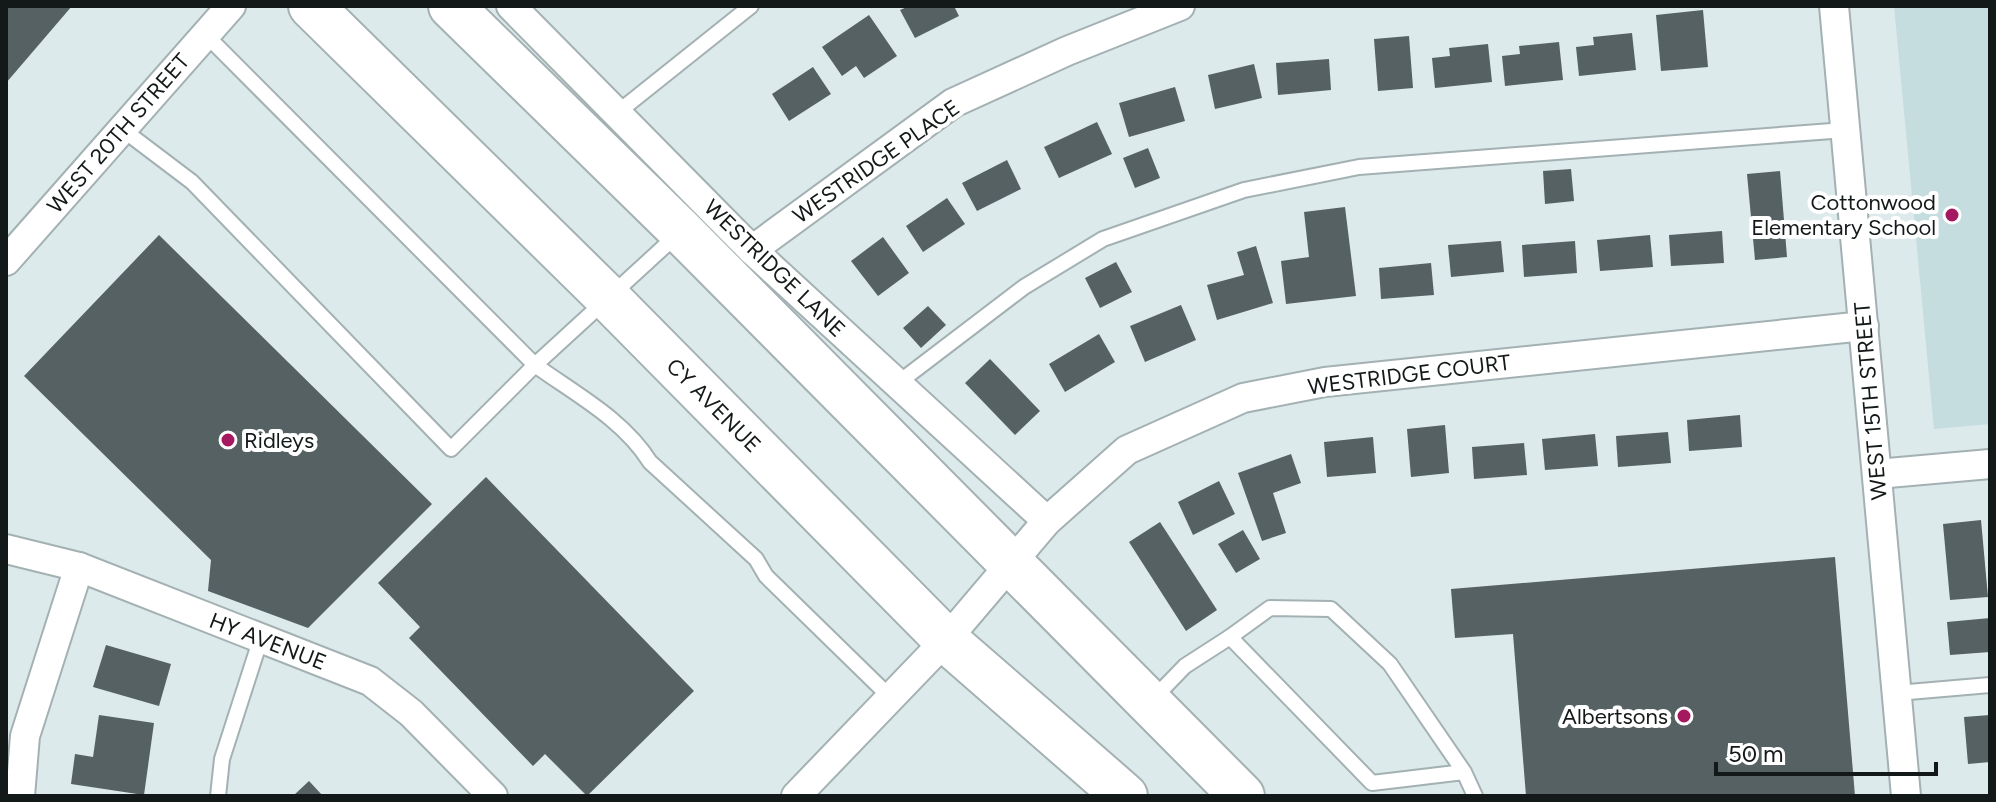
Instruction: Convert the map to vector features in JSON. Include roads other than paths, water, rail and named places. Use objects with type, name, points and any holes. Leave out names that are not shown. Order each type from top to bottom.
[{"type":"main road","name":"CY AVENUE","points":[[311,6],[608,298],[946,640],[1125,796]]},
{"type":"main road","points":[[451,6],[681,231],[1242,796]]},
{"type":"street","name":"WEST 20TH STREET","points":[[6,261],[231,6]]},
{"type":"street","name":"WESTRIDGE LANE","points":[[511,6],[752,250],[1047,521]]},
{"type":"street","name":"WESTRIDGE PLACE","points":[[752,250],[953,103],[1067,51],[1180,6]]},
{"type":"street","name":"WEST 15TH STREET","points":[[1834,6],[1906,796]]},
{"type":"street","name":"WESTRIDGE COURT","points":[[796,796],[946,640],[1047,521],[1127,450],[1243,398],[1325,382],[1864,326]]},
{"type":"street","points":[[1877,474],[1990,464]]},
{"type":"street","name":"HY AVENUE","points":[[6,549],[79,567],[370,681],[411,713],[493,796]]},
{"type":"street","points":[[20,796],[25,736],[79,567]]},
{"type":"lane","points":[[617,113],[751,6]]},
{"type":"lane","points":[[204,33],[535,365],[620,426],[638,443],[650,462],[756,559],[766,576],[890,697]]},
{"type":"lane","points":[[122,129],[192,182],[451,449],[535,365],[681,231]]},
{"type":"lane","points":[[898,383],[1024,287],[1103,239],[1244,190],[1359,167],[1845,130]]},
{"type":"lane","points":[[1148,703],[1185,666],[1270,608],[1331,609],[1390,664],[1464,772],[1475,796]]},
{"type":"lane","points":[[1230,637],[1372,783],[1464,772]]},
{"type":"lane","points":[[218,796],[222,759],[261,638]]},
{"type":"lane","points":[[1897,693],[1990,685]]},
{"type":"place","name":"Cottonwood Elementary School","points":[[1952,215]]},
{"type":"place","name":"Ridleys","points":[[228,440]]},
{"type":"place","name":"Albertsons","points":[[1684,716]]}]
